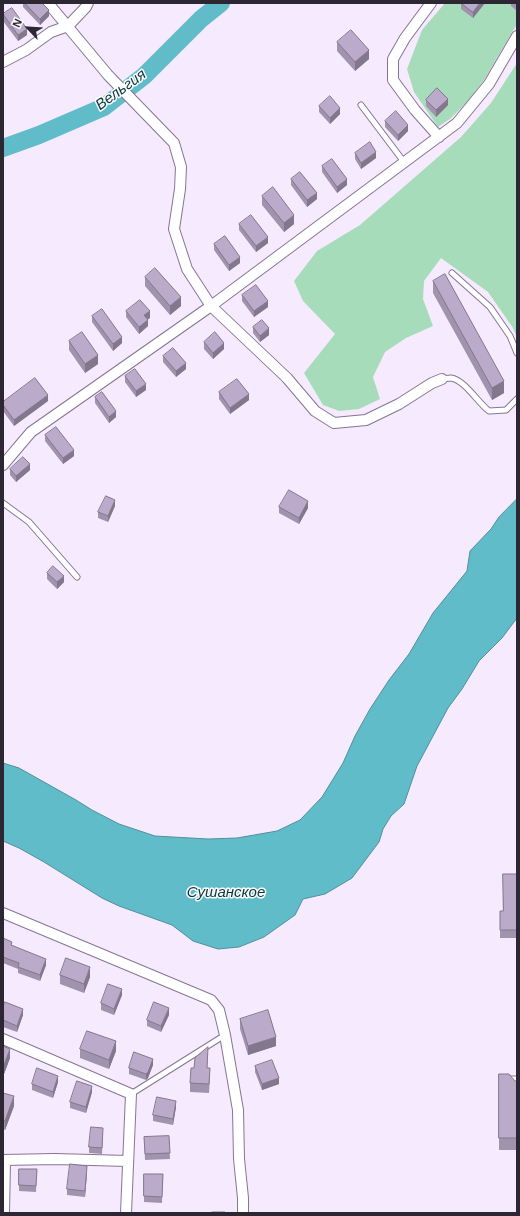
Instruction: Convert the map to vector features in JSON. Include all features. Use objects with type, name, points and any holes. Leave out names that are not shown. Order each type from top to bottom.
[{"type":"street","points":[[48,3],[108,75],[174,143],[181,166],[180,189],[174,229],[187,269],[212,306],[287,378],[315,411],[334,423],[366,420],[399,404],[432,383],[442,379]]},
{"type":"street","points":[[3,62],[26,50],[51,32],[68,26],[88,3]]},
{"type":"street","points":[[431,3],[405,38],[393,59],[393,80],[415,110],[439,137]]},
{"type":"street","points":[[3,465],[31,432],[212,306],[457,123],[489,84],[517,36]]},
{"type":"street","points":[[3,913],[211,1000],[218,1010],[225,1035],[238,1110],[239,1159],[243,1213]]},
{"type":"street","points":[[3,1039],[131,1094],[126,1213]]},
{"type":"street","points":[[4,1213],[4,1160],[54,1159],[128,1161]]},
{"type":"lane","points":[[361,105],[404,162]]},
{"type":"lane","points":[[452,273],[490,307],[510,336],[517,353]]},
{"type":"lane","points":[[442,379],[452,378],[465,386],[482,406],[489,411],[506,410],[517,399]]},
{"type":"lane","points":[[3,503],[29,522],[77,577]]},
{"type":"lane","points":[[131,1094],[225,1035]]},
{"type":"lane","points":[[504,1078],[517,1078]]},
{"type":"green space","points":[[445,3],[517,3],[517,24],[484,80],[468,101],[450,119],[438,127],[414,92],[407,69],[422,30]]},
{"type":"green space","points":[[517,63],[517,338],[513,328],[488,292],[441,258],[424,281],[423,299],[433,326],[406,338],[385,352],[373,377],[380,399],[359,409],[339,411],[323,405],[304,373],[335,334],[303,301],[294,281],[317,251],[360,225],[461,137],[491,103]]},
{"type":"water","name":"Сушанское","points":[[517,499],[517,618],[502,638],[479,661],[462,689],[448,708],[417,766],[404,804],[391,816],[383,829],[379,842],[352,878],[325,894],[303,899],[295,915],[264,937],[239,947],[218,949],[193,941],[172,925],[119,906],[102,898],[44,862],[3,841],[3,763],[19,768],[119,824],[155,836],[208,839],[237,838],[277,831],[300,820],[322,797],[343,763],[355,736],[370,709],[389,680],[409,654],[433,613],[467,571],[470,551],[491,529],[499,517]]},
{"type":"building","points":[[25,3],[42,3],[49,10],[40,19]]},
{"type":"building","points":[[461,3],[480,3],[473,12]]},
{"type":"building","points":[[12,8],[27,29],[18,35],[3,14]]},
{"type":"building","points":[[351,30],[369,50],[355,62],[337,42]]},
{"type":"building","points":[[437,88],[448,99],[436,110],[426,100]]},
{"type":"building","points":[[330,96],[340,108],[330,118],[319,106]]},
{"type":"building","points":[[396,111],[408,125],[398,135],[385,121]]},
{"type":"building","points":[[370,142],[376,152],[361,163],[355,153]]},
{"type":"building","points":[[332,159],[347,179],[337,187],[322,166]]},
{"type":"building","points":[[300,172],[317,193],[307,200],[291,179]]},
{"type":"building","points":[[273,187],[294,215],[284,223],[262,196]]},
{"type":"building","points":[[251,215],[268,237],[256,246],[239,224]]},
{"type":"building","points":[[225,236],[240,257],[229,265],[214,244]]},
{"type":"building","points":[[155,268],[181,297],[170,306],[145,277]]},
{"type":"building","points":[[445,274],[504,381],[492,388],[433,281]]},
{"type":"building","points":[[256,285],[268,301],[254,311],[242,295]]},
{"type":"building","points":[[140,300],[150,311],[144,315],[148,320],[139,327],[126,311]]},
{"type":"building","points":[[102,309],[122,337],[113,344],[92,316]]},
{"type":"building","points":[[262,320],[269,328],[260,336],[253,327]]},
{"type":"building","points":[[82,332],[98,355],[85,364],[69,341]]},
{"type":"building","points":[[215,332],[224,343],[213,353],[204,342]]},
{"type":"building","points":[[173,348],[186,363],[176,371],[163,356]]},
{"type":"building","points":[[135,369],[146,384],[136,391],[125,376]]},
{"type":"building","points":[[35,378],[48,395],[14,420],[3,405],[3,402]]},
{"type":"building","points":[[237,379],[249,394],[230,408],[219,392]]},
{"type":"building","points":[[102,392],[116,411],[109,417],[95,397]]},
{"type":"building","points":[[56,427],[74,450],[63,458],[45,435]]},
{"type":"building","points":[[23,457],[30,464],[16,476],[10,469]]},
{"type":"building","points":[[289,490],[308,501],[299,518],[279,507]]},
{"type":"building","points":[[106,496],[115,500],[108,516],[98,512]]},
{"type":"building","points":[[53,566],[64,576],[57,582],[47,573]]},
{"type":"building","points":[[503,874],[517,874],[517,930],[500,930],[500,911],[503,911]]},
{"type":"building","points":[[3,938],[12,942],[11,945],[46,959],[40,975],[18,967],[19,963],[3,957]]},
{"type":"building","points":[[66,958],[90,967],[84,984],[60,975]]},
{"type":"building","points":[[108,984],[122,989],[114,1009],[101,1003]]},
{"type":"building","points":[[5,1002],[23,1009],[17,1026],[3,1020],[3,1007]]},
{"type":"building","points":[[154,1002],[169,1008],[161,1026],[147,1020]]},
{"type":"building","points":[[268,1010],[276,1037],[248,1046],[240,1019]]},
{"type":"building","points":[[87,1031],[116,1041],[109,1060],[80,1049]]},
{"type":"building","points":[[3,1046],[10,1049],[4,1065],[3,1065]]},
{"type":"building","points":[[208,1047],[207,1068],[210,1068],[209,1084],[190,1083],[191,1068],[194,1068],[195,1058]]},
{"type":"building","points":[[134,1052],[153,1059],[146,1074],[129,1068]]},
{"type":"building","points":[[272,1060],[279,1078],[262,1084],[255,1066]]},
{"type":"building","points":[[37,1068],[58,1076],[53,1092],[32,1084]]},
{"type":"building","points":[[499,1074],[509,1074],[515,1081],[517,1081],[517,1138],[499,1138]]},
{"type":"building","points":[[77,1081],[92,1086],[86,1107],[70,1102]]},
{"type":"building","points":[[3,1093],[14,1096],[5,1121],[3,1120]]},
{"type":"building","points":[[157,1097],[176,1101],[173,1119],[153,1115]]},
{"type":"building","points":[[91,1127],[103,1128],[102,1148],[89,1147]]},
{"type":"building","points":[[169,1136],[170,1153],[145,1154],[144,1137]]},
{"type":"building","points":[[70,1164],[87,1166],[85,1191],[67,1189]]},
{"type":"building","points":[[19,1169],[37,1169],[36,1186],[19,1185]]},
{"type":"building","points":[[144,1174],[163,1174],[162,1197],[144,1196]]},
{"type":"building","points":[[225,1212],[225,1213],[212,1213]]},
{"type":"waterway","name":"Вельгия","points":[[3,148],[39,135],[104,107],[144,76],[201,19],[221,3]]}]
